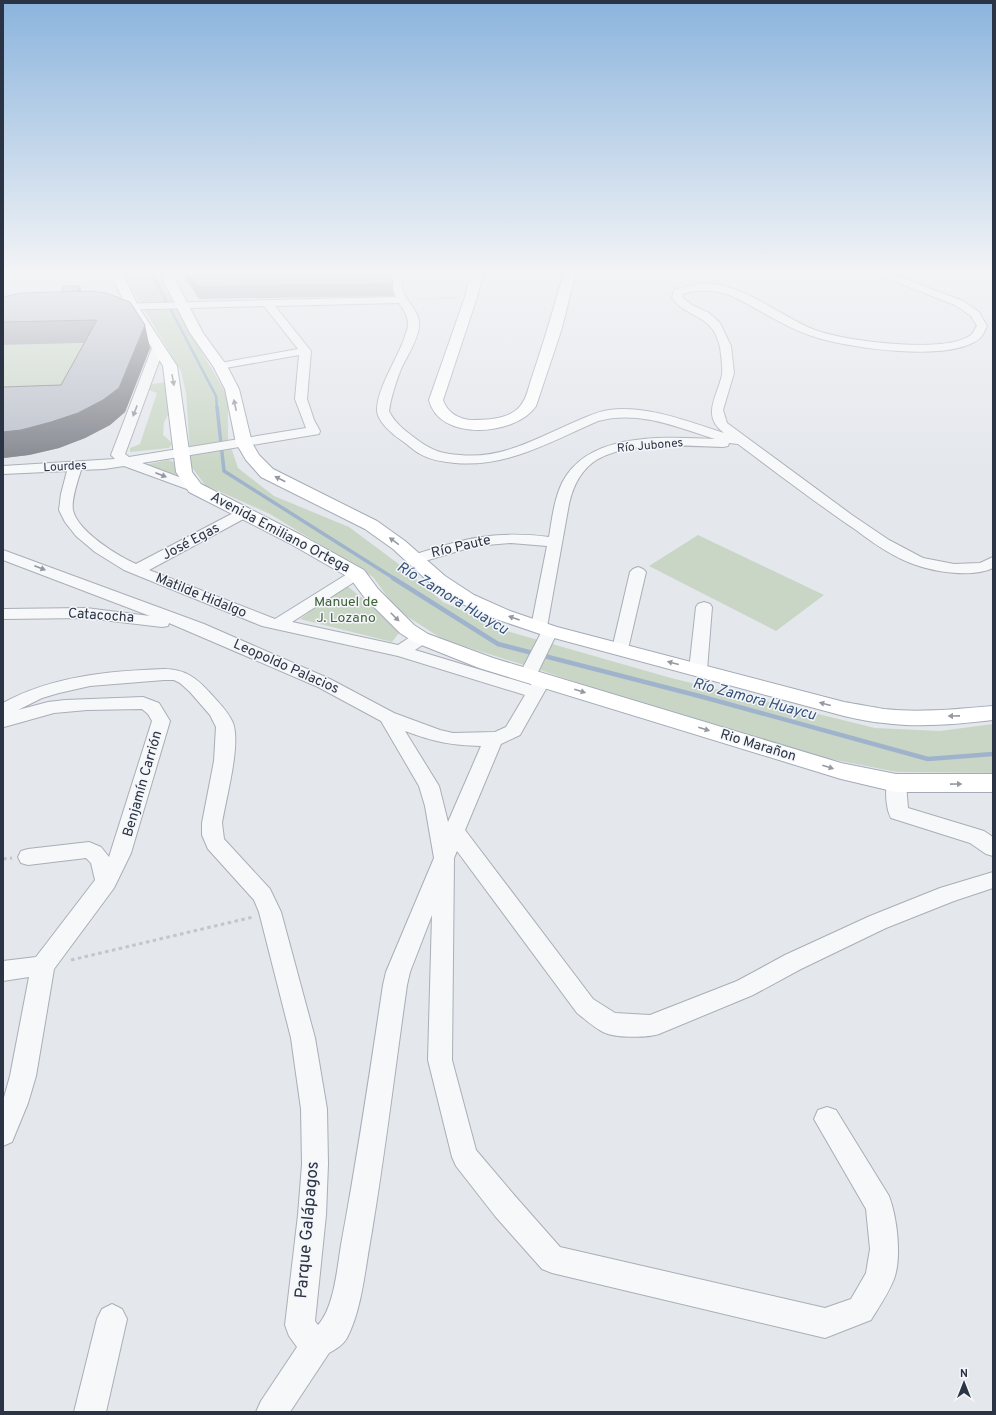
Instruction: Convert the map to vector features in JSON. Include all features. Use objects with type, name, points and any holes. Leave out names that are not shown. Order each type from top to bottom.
[{"type":"main road","name":"Avenida Emiliano Ortega","points":[[153,338],[170,366],[180,432],[188,452],[184,472],[195,488],[295,539],[357,574],[371,593],[407,629],[421,638],[535,682]]},
{"type":"main road","points":[[201,338],[220,366],[232,389],[239,444],[266,473],[321,499],[371,526],[399,545],[438,580],[467,599],[545,629],[844,709],[883,716],[942,716],[993,713]]},
{"type":"main road","points":[[457,338],[436,400],[438,408],[444,415],[457,422],[487,425],[514,418],[529,406],[552,338]]},
{"type":"main road","name":"Rio Marañon","points":[[535,682],[841,771],[896,783],[993,783]]},
{"type":"street","points":[[220,366],[305,351],[295,338]]},
{"type":"street","points":[[410,338],[395,370],[384,402],[383,411],[385,416],[398,431],[426,452],[446,458],[468,460],[490,459],[518,452],[594,418],[609,414],[624,413],[643,414],[666,419],[748,445]]},
{"type":"street","points":[[722,338],[725,346],[728,373],[718,410],[721,425],[847,518],[884,543],[918,561],[954,569],[983,567],[993,562]]},
{"type":"street","points":[[830,338],[840,341],[880,346],[926,348],[960,344],[972,338]]},
{"type":"street","points":[[158,348],[118,455],[127,462],[195,488]]},
{"type":"street","name":"Lourdes","points":[[3,470],[75,467],[127,462],[314,431],[308,420],[301,399],[305,351]]},
{"type":"street","name":"Río Jubones","points":[[535,682],[545,629],[555,542],[563,498],[574,475],[594,456],[612,449],[639,445],[700,442],[748,445]]},
{"type":"street","name":"Matilde Hidalgo","points":[[75,467],[68,494],[66,510],[72,522],[81,533],[100,549],[137,570],[268,622],[535,682]]},
{"type":"street","name":"José Egas","points":[[137,570],[244,513]]},
{"type":"street","name":"Río Paute","points":[[415,559],[454,546],[483,540],[504,538],[555,542]]},
{"type":"street","name":"Leopoldo Palacios","points":[[3,555],[198,628],[324,683],[388,717],[437,736],[453,739],[494,740],[513,731],[535,682]]},
{"type":"street","points":[[620,649],[638,572]]},
{"type":"street","points":[[278,624],[357,574]]},
{"type":"street","points":[[698,670],[704,607]]},
{"type":"street","name":"Catacocha","points":[[3,614],[86,613],[151,620],[198,628]]},
{"type":"street","points":[[401,652],[421,638]]},
{"type":"street","name":"Parque Galápagos","points":[[3,711],[41,693],[67,684],[113,676],[168,675],[180,676],[190,682],[221,716],[225,727],[225,749],[212,823],[212,834],[215,843],[262,895],[270,912],[303,1038],[314,1109],[315,1164],[312,1215],[300,1325],[309,1338],[318,1342]]},
{"type":"street","name":"Benjamín Carrión","points":[[3,722],[28,713],[53,707],[143,703],[150,705],[155,709],[161,721],[126,842],[106,882],[43,966]]},
{"type":"street","points":[[388,717],[429,786],[437,813],[444,858],[440,1060],[465,1157],[505,1206],[552,1259],[826,1323],[861,1310],[880,1277],[884,1249],[879,1206],[827,1119]]},
{"type":"street","points":[[272,1412],[318,1342],[328,1337],[336,1328],[345,1301],[364,1196],[394,985],[454,831],[494,740]]},
{"type":"street","points":[[896,783],[898,813],[977,837],[992,846]]},
{"type":"street","points":[[454,831],[585,1006],[611,1024],[650,1026],[665,1021],[745,988],[793,962],[878,922],[948,894],[993,880]]},
{"type":"street","points":[[28,857],[89,850],[96,853],[101,860],[106,882]]},
{"type":"street","points":[[3,971],[43,966],[24,1076],[3,1133]]},
{"type":"street","points":[[90,1412],[112,1319]]},
{"type":"path","points":[[43,966],[270,912]]},
{"type":"green space","points":[[161,338],[194,338],[228,397],[228,438],[238,468],[274,496],[349,527],[396,562],[443,602],[510,632],[671,678],[875,728],[940,731],[993,724],[993,773],[897,772],[764,746],[543,671],[444,640],[397,610],[373,577],[270,514],[205,485],[191,466],[186,392],[181,371]]},
{"type":"green space","points":[[103,343],[68,410],[3,412],[3,345]]},
{"type":"green space","points":[[167,382],[170,412],[164,422],[163,435],[172,444],[169,448],[130,452],[130,448],[140,444],[157,393],[149,390],[152,384]]},
{"type":"green space","points":[[168,460],[174,462],[176,476],[171,477],[144,465]]},
{"type":"green space","points":[[698,535],[824,595],[776,631],[649,566]]},
{"type":"green space","name":"Manuel de J. Lozano","points":[[346,585],[401,630],[392,642],[300,619]]},
{"type":"building","points":[[87,338],[140,338],[119,388],[103,400],[78,413],[51,422],[21,430],[3,432],[3,387],[61,385]]},
{"type":"waterway","name":"Río Zamora Huaycu","points":[[186,338],[216,396],[217,408]]},
{"type":"waterway","name":"Río Zamora Huaycu","points":[[217,407],[224,471],[395,579]]},
{"type":"waterway","name":"Río Zamora Huaycu","points":[[393,578],[498,644],[703,697],[928,759],[993,754]]}]
